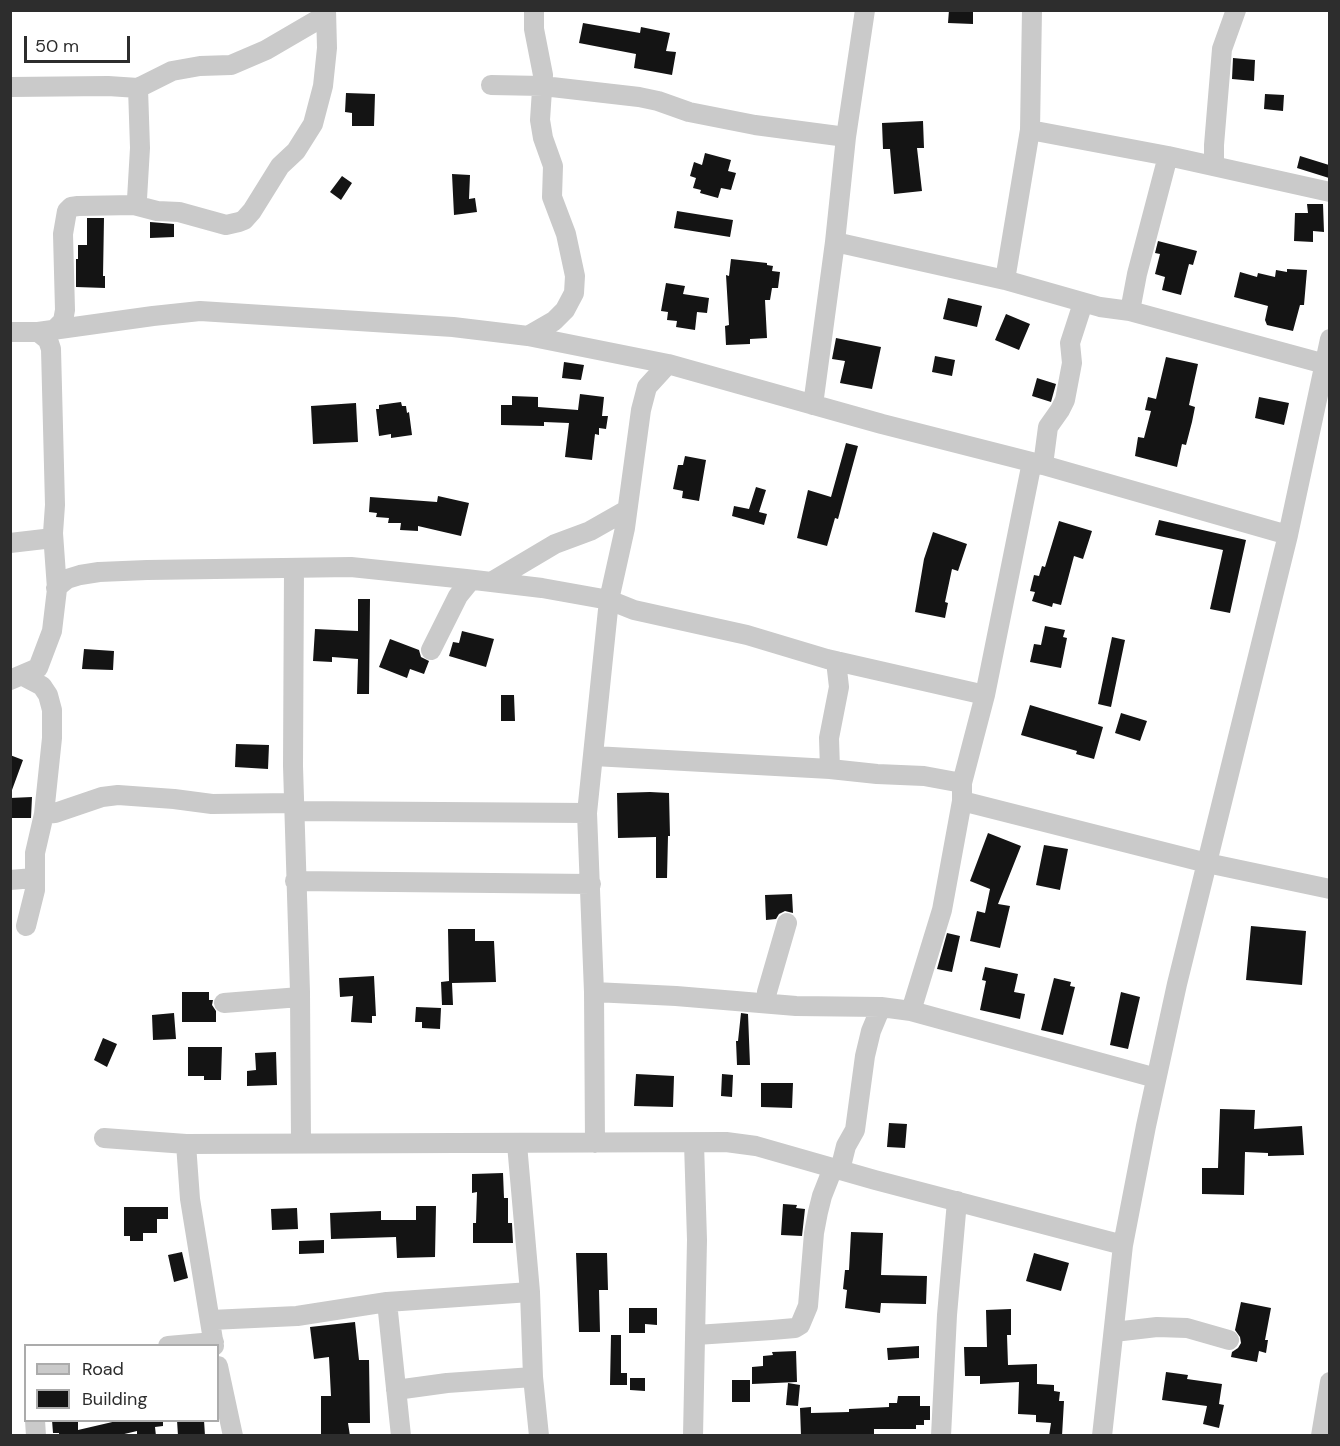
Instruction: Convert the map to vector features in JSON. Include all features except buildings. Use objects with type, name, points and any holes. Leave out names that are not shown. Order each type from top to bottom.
[{"type":"street","points":[[528,336],[554,321],[565,310],[574,292],[575,276],[566,234],[552,197],[553,166],[543,138],[540,120],[542,65],[534,29],[534,10]]},
{"type":"street","points":[[813,405],[835,242],[846,137],[865,10]]},
{"type":"street","points":[[1005,280],[1030,130],[1032,10]]},
{"type":"street","points":[[1214,166],[1222,49],[1236,10]]},
{"type":"street","points":[[10,87],[138,88],[172,71],[200,66],[231,65],[266,50],[326,13]]},
{"type":"street","points":[[47,331],[63,321],[65,310],[63,234],[67,211],[71,207],[134,205],[157,211],[179,212],[226,225],[244,220],[252,211],[280,166],[296,151],[313,124],[323,86],[327,48],[326,13]]},
{"type":"street","points":[[491,85],[543,87],[639,97],[689,112],[846,137]]},
{"type":"street","points":[[134,205],[137,199],[140,148],[138,88]]},
{"type":"street","points":[[1030,130],[1168,156],[1329,192]]},
{"type":"street","points":[[1130,311],[1137,274],[1168,156]]},
{"type":"street","points":[[835,242],[1005,280],[1083,303],[1130,311],[1325,364]]},
{"type":"street","points":[[911,1011],[942,910],[962,792],[1038,463],[1048,427],[1065,400],[1072,363],[1070,343],[1083,303]]},
{"type":"street","points":[[565,310],[572,330],[589,349]]},
{"type":"street","points":[[10,332],[47,331],[200,311],[453,327],[528,336],[668,364],[813,405],[1038,463],[1288,535]]},
{"type":"street","points":[[17,678],[38,668],[45,653],[52,631],[56,588],[51,349],[47,331]]},
{"type":"street","points":[[1102,1436],[1123,1245],[1156,1078],[1288,535],[1329,339]]},
{"type":"street","points":[[596,1143],[594,992],[587,813],[609,600],[627,510],[639,420],[647,387],[668,364]]},
{"type":"street","points":[[491,582],[555,544],[590,531],[627,510]]},
{"type":"street","points":[[10,543],[54,544]]},
{"type":"street","points":[[54,544],[64,566],[80,575]]},
{"type":"street","points":[[56,588],[67,579],[80,575],[118,571],[351,567],[491,582],[609,600],[634,610],[747,635],[836,661],[985,695]]},
{"type":"street","points":[[294,568],[292,698],[295,881],[300,996],[301,1142]]},
{"type":"street","points":[[431,650],[458,596],[471,580]]},
{"type":"street","points":[[830,769],[829,738],[839,687],[836,661]]},
{"type":"street","points":[[17,678],[42,686],[48,695],[52,710],[51,758],[44,814],[35,853],[34,890],[26,926]]},
{"type":"street","points":[[594,756],[924,776],[962,792],[1207,863],[1329,889]]},
{"type":"street","points":[[44,814],[55,813],[102,797],[118,795],[212,804],[587,813]]},
{"type":"street","points":[[10,880],[34,878]]},
{"type":"street","points":[[295,881],[591,884]]},
{"type":"street","points":[[766,1003],[767,992],[787,923]]},
{"type":"street","points":[[594,992],[796,1006],[881,1007],[911,1011],[1156,1078]]},
{"type":"street","points":[[224,1003],[300,996]]},
{"type":"street","points":[[696,1335],[795,1328],[800,1325],[808,1306],[814,1233],[822,1196],[855,1130],[865,1056],[871,1031],[881,1007]]},
{"type":"street","points":[[104,1138],[186,1144],[301,1142],[416,1145],[726,1142],[756,1146],[1123,1245]]},
{"type":"street","points":[[693,1436],[697,1239],[694,1143]]},
{"type":"street","points":[[186,1144],[189,1199],[214,1344]]},
{"type":"street","points":[[517,1144],[530,1292],[538,1436]]},
{"type":"street","points":[[941,1436],[947,1315],[957,1201]]},
{"type":"street","points":[[211,1320],[297,1316],[387,1302],[530,1292]]},
{"type":"street","points":[[387,1302],[401,1436]]},
{"type":"street","points":[[1114,1332],[1157,1327],[1187,1328],[1229,1340]]},
{"type":"street","points":[[219,1371],[233,1436]]},
{"type":"street","points":[[396,1390],[447,1383],[533,1377]]},
{"type":"street","points":[[1321,1436],[1329,1382]]}]
